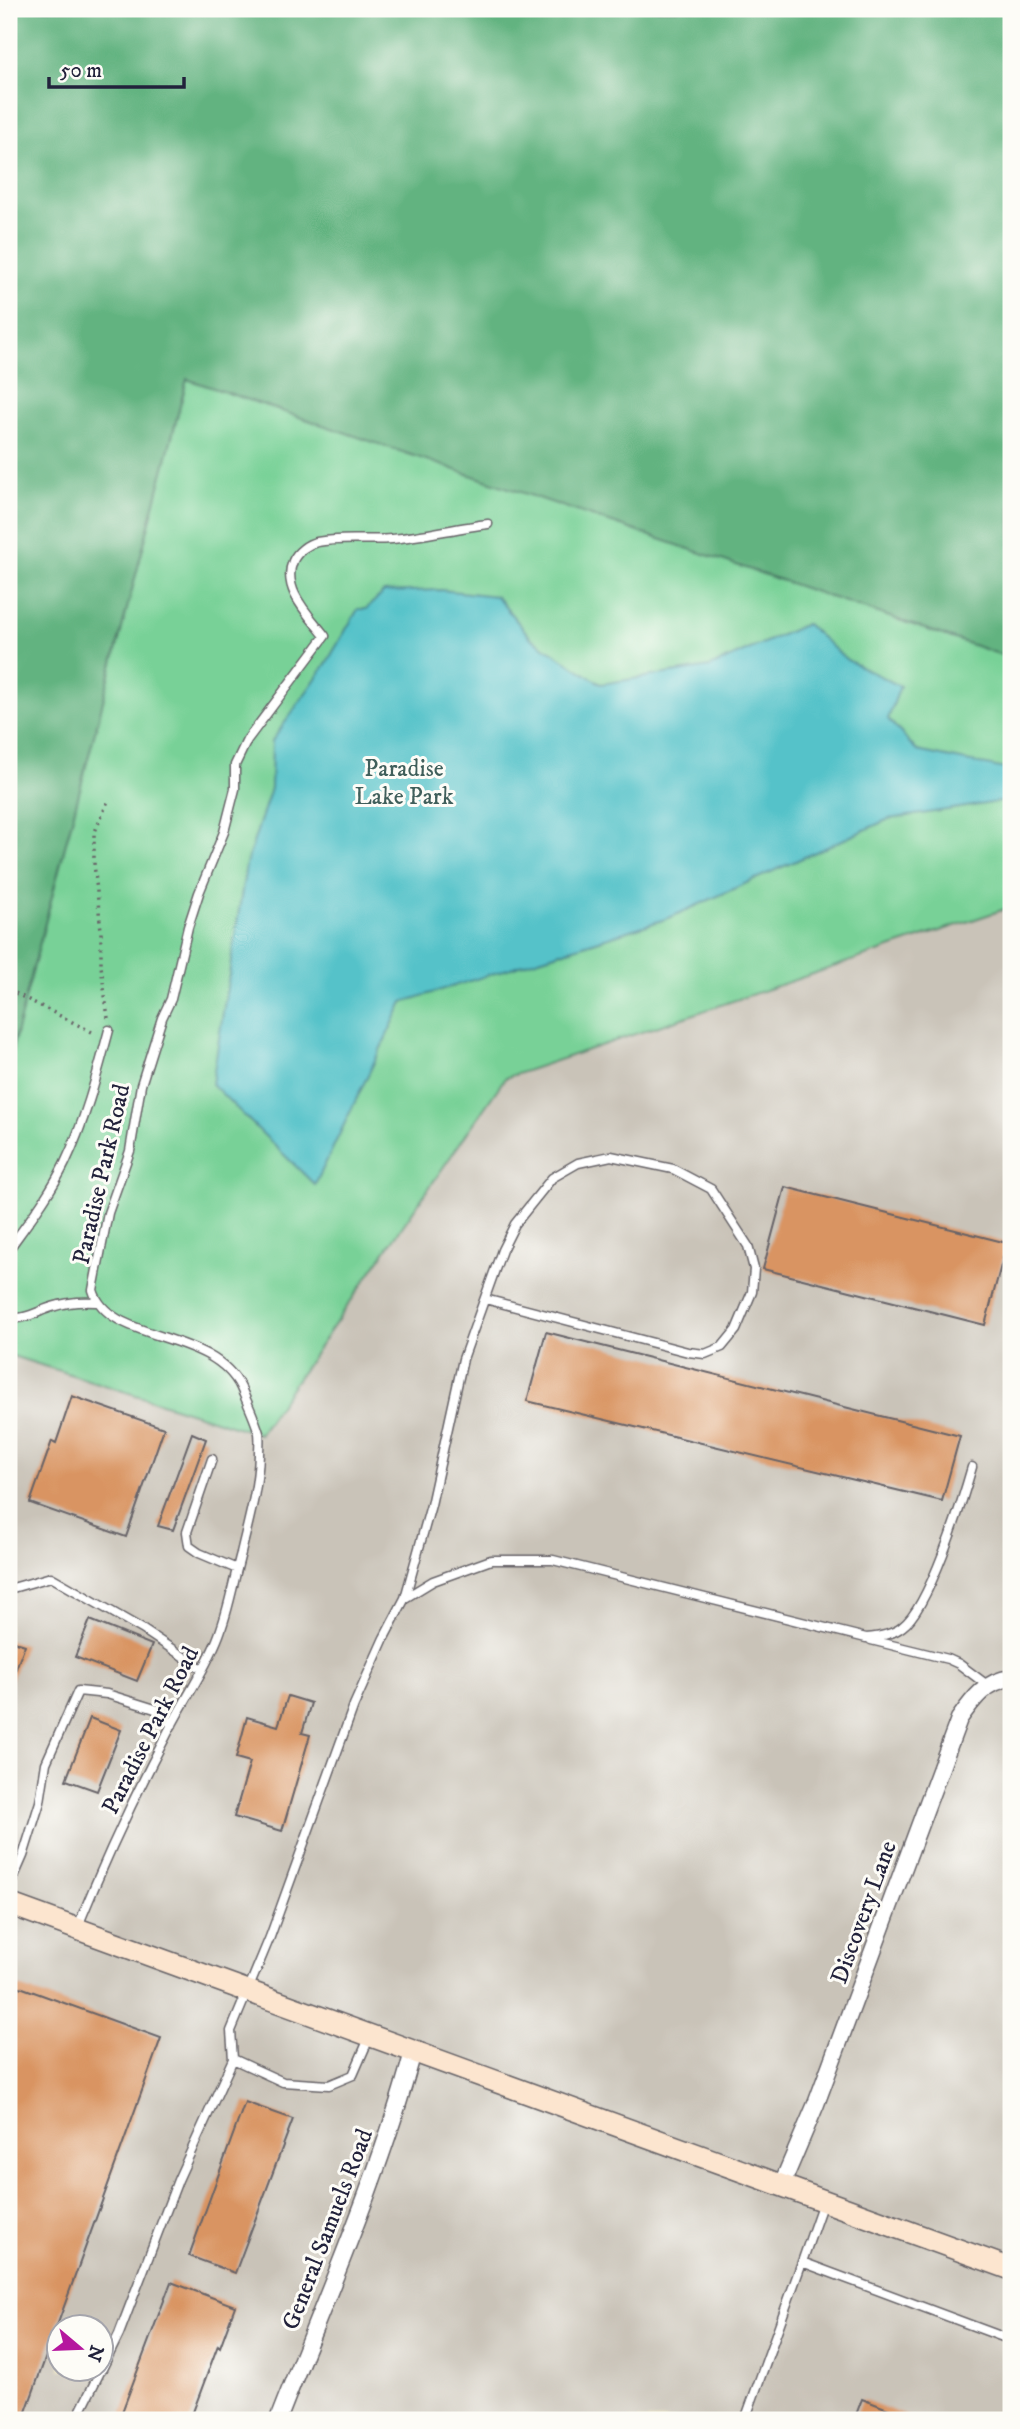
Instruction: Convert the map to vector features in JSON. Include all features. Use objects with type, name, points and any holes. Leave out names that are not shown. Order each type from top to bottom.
[{"type":"street","points":[[987,1685],[1011,1678]]},
{"type":"street","name":"Discovery Lane","points":[[782,2184],[816,2104],[960,1719],[987,1685]]},
{"type":"street","points":[[9,1904],[1011,2269]]},
{"type":"street","name":"General Samuels Road","points":[[278,2420],[399,2105],[413,2052]]},
{"type":"lane","name":"Paradise Park Road","points":[[77,1929],[99,1876],[172,1725],[217,1641],[231,1601],[254,1502],[259,1434],[241,1387],[225,1365],[213,1357],[113,1318],[97,1303],[93,1290],[106,1226],[130,1151],[141,1085],[162,1018],[171,999],[199,893],[224,832],[235,789],[235,765],[254,731],[325,636],[300,604],[289,581],[289,571],[300,550],[316,542],[394,539],[488,524]]},
{"type":"lane","points":[[9,1249],[44,1199],[65,1162],[85,1115],[108,1035]]},
{"type":"lane","points":[[116,2340],[178,2180],[233,2059],[231,2031],[249,1990],[354,1705],[405,1598],[432,1505],[463,1359],[502,1250],[515,1224],[552,1178],[578,1163],[611,1156],[673,1169],[711,1189],[748,1246],[754,1269],[752,1292],[736,1330],[722,1347],[705,1354],[688,1352],[485,1299]]},
{"type":"lane","points":[[9,1317],[32,1315],[53,1306],[71,1303],[97,1303]]},
{"type":"lane","points":[[212,1459],[187,1532],[189,1546],[237,1569]]},
{"type":"lane","points":[[866,1639],[905,1626],[916,1611],[929,1588],[972,1467]]},
{"type":"lane","points":[[405,1598],[433,1581],[491,1560],[553,1560],[948,1659],[987,1685]]},
{"type":"lane","points":[[9,1589],[51,1577],[142,1629],[201,1669]]},
{"type":"lane","points":[[9,1888],[23,1856],[40,1802],[46,1763],[78,1691],[107,1695],[155,1709],[172,1725]]},
{"type":"lane","points":[[233,2059],[282,2082],[329,2085],[353,2075],[370,2036]]},
{"type":"lane","points":[[745,2420],[824,2200]]},
{"type":"lane","points":[[802,2262],[1011,2340]]},
{"type":"lane","points":[[76,2420],[94,2384]]},
{"type":"path","points":[[108,801],[94,834],[94,863],[108,1035]]},
{"type":"path","points":[[9,989],[108,1035]]},
{"type":"shaded area","points":[[1011,907],[1011,2420],[9,2420],[9,1355],[259,1434],[505,1078]]},
{"type":"green space","points":[[9,9],[1011,9],[1011,658],[187,379],[9,1061]]},
{"type":"green space","name":"Paradise Lake Park","points":[[187,379],[1011,658],[1011,907],[505,1078],[259,1434],[9,1355],[9,1061]]},
{"type":"water","points":[[441,590],[496,596],[531,638],[601,684],[710,667],[806,624],[847,660],[900,686],[888,719],[917,751],[1011,770],[1011,800],[889,819],[669,918],[403,1002],[315,1185],[212,1084],[246,865],[271,788],[272,741],[326,664],[358,609],[366,609],[384,592]]},
{"type":"building","points":[[785,1187],[1007,1243],[985,1325],[763,1269]]},
{"type":"building","points":[[546,1332],[960,1436],[942,1501],[527,1401]]},
{"type":"building","points":[[72,1396],[164,1428],[126,1537],[30,1503],[52,1441],[56,1443]]},
{"type":"building","points":[[192,1433],[206,1439],[173,1530],[158,1526]]},
{"type":"building","points":[[90,1620],[152,1645],[137,1681],[75,1657]]},
{"type":"building","points":[[9,1640],[25,1645],[10,1684],[9,1684]]},
{"type":"building","points":[[288,1696],[311,1703],[302,1733],[310,1735],[282,1831],[234,1817],[250,1762],[236,1758],[247,1717],[278,1726]]},
{"type":"building","points":[[90,1718],[121,1730],[97,1791],[66,1780]]},
{"type":"building","points":[[9,1983],[161,2038],[61,2314],[46,2314],[46,2356],[23,2420],[9,2420]]},
{"type":"building","points":[[245,2102],[293,2119],[235,2273],[189,2256]]},
{"type":"building","points":[[171,2282],[235,2306],[220,2347],[218,2345],[190,2420],[119,2420]]},
{"type":"building","points":[[862,2399],[914,2419],[914,2420],[854,2420]]}]
